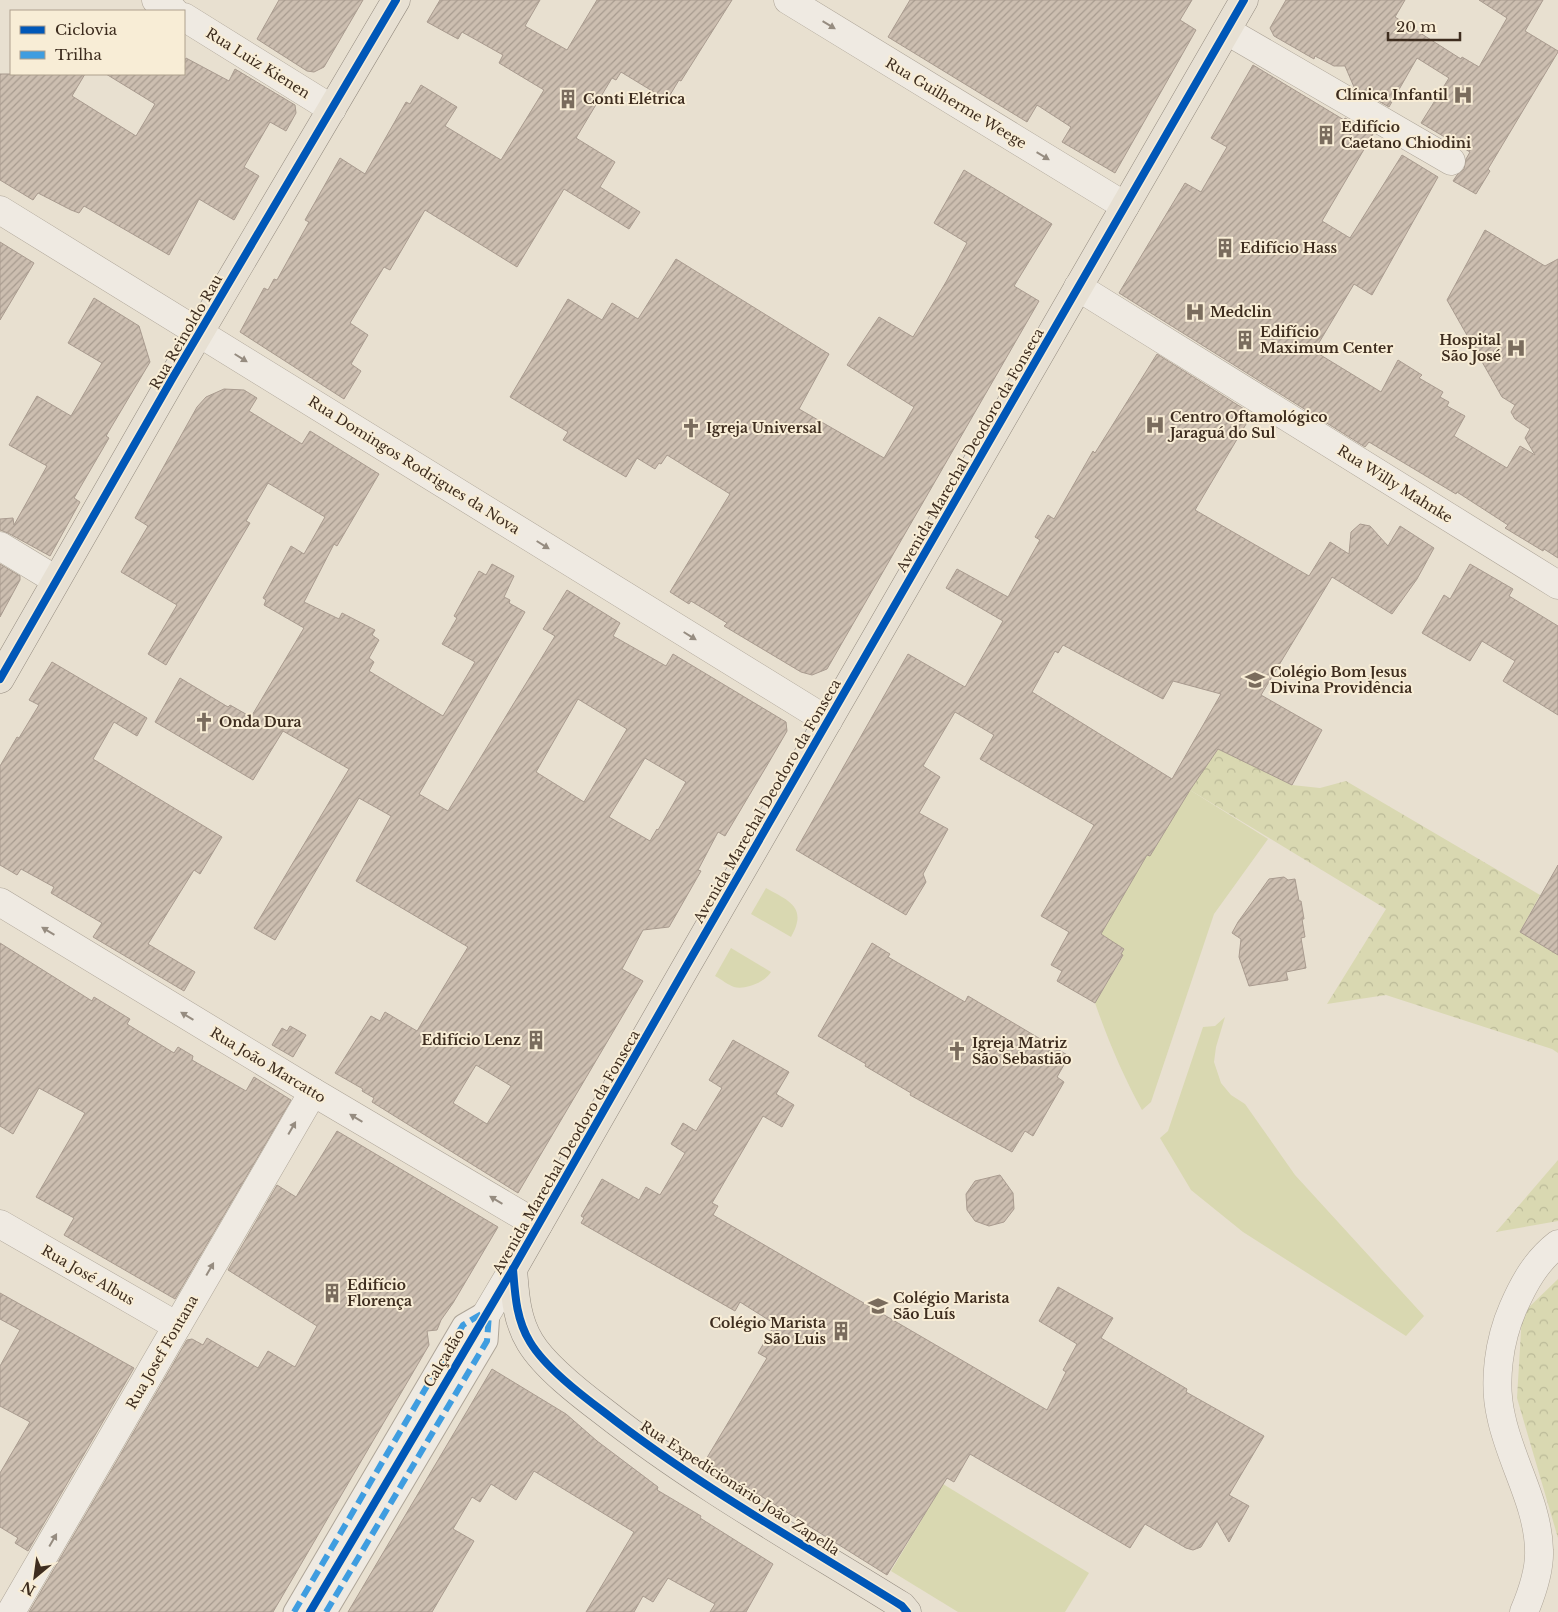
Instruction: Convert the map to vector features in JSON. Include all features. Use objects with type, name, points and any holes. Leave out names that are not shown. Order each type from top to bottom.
[{"type":"main road","name":"Rua Reinoldo Rau","points":[[0,679],[200,333],[396,0]]},
{"type":"main road","name":"Avenida Marechal Deodoro da Fonseca","points":[[514,1269],[1244,0]]},
{"type":"main road","name":"Rua Expedicionário João Zapella","points":[[514,1269],[516,1306],[530,1342],[546,1362],[587,1399],[671,1461],[908,1610]]},
{"type":"street","points":[[156,0],[172,10]]},
{"type":"street","name":"Rua Guilherme Weege","points":[[788,0],[1125,206]]},
{"type":"street","name":"Rua Luiz Kienen","points":[[185,18],[332,109]]},
{"type":"street","points":[[1227,31],[1451,161]]},
{"type":"street","name":"Rua Domingos Rodrigues da Nova","points":[[0,210],[828,722]]},
{"type":"street","name":"Rua Willy Mahnke","points":[[1078,287],[1558,585]]},
{"type":"street","points":[[0,546],[56,580]]},
{"type":"street","name":"Rua João Marcatto","points":[[0,902],[538,1226]]},
{"type":"street","name":"Rua Josef Fontana","points":[[11,1612],[313,1092]]},
{"type":"street","name":"Rua José Albus","points":[[3,1233],[177,1326]]},
{"type":"street","points":[[1524,1612],[1537,1573],[1540,1551],[1536,1522],[1513,1459],[1500,1415],[1498,1386],[1500,1348],[1508,1320],[1524,1282],[1547,1252],[1558,1244]]},
{"type":"street","name":"Avenida Marechal Deodoro da Fonseca","points":[[310,1612],[514,1269]]},
{"type":"street","name":"Calçadão","points":[[294,1612],[463,1325],[489,1310]]},
{"type":"street","name":"Calçadão","points":[[326,1612],[487,1341],[489,1310]]},
{"type":"green space","points":[[1218,749],[1292,785],[1320,788],[1346,781],[1540,895],[1520,932],[1558,955],[1558,1053],[1552,1049],[1386,995],[1327,1004],[1386,909],[1190,790]]},
{"type":"green space","points":[[1190,790],[1268,839],[1214,914],[1151,1102],[1142,1110],[1116,1058],[1095,1003],[1123,956],[1121,954],[1124,949],[1101,934],[1147,855],[1150,856]]},
{"type":"green space","points":[[766,888],[794,906],[798,919],[791,937],[751,914]]},
{"type":"green space","points":[[731,948],[771,972],[760,982],[739,988],[715,976]]},
{"type":"green space","points":[[1225,1017],[1216,1047],[1214,1062],[1221,1083],[1231,1095],[1245,1104],[1295,1175],[1424,1316],[1406,1336],[1243,1232],[1191,1190],[1160,1138],[1168,1131],[1203,1027],[1215,1026]]},
{"type":"green space","points":[[1558,1160],[1558,1221],[1496,1232]]},
{"type":"green space","points":[[1558,1279],[1558,1538],[1517,1398],[1522,1314]]},
{"type":"green space","points":[[943,1484],[1089,1573],[1065,1612],[958,1612],[891,1571]]},
{"type":"building","points":[[279,0],[363,0],[324,67],[314,72],[307,71],[257,39]]},
{"type":"building","points":[[440,0],[540,0],[525,26],[567,50],[597,0],[732,0],[667,100],[621,72],[616,80],[612,78],[576,138],[615,162],[600,187],[640,212],[629,229],[564,189],[517,267],[425,210],[390,270],[384,267],[350,323],[368,335],[351,364],[361,371],[344,399],[240,332],[264,288],[268,290],[274,279],[277,280],[309,222],[305,220],[340,158],[365,174],[406,102],[410,104],[421,85],[457,107],[445,126],[501,160],[544,90],[499,63],[503,55],[462,32],[458,39],[427,22]]},
{"type":"building","points":[[910,0],[1192,0],[1180,20],[1196,30],[1115,173],[1062,142],[1071,127],[1037,105],[1027,122],[888,37]]},
{"type":"building","points":[[1286,0],[1405,0],[1395,17],[1461,59],[1462,57],[1479,67],[1507,18],[1479,0],[1543,0],[1525,31],[1558,52],[1488,169],[1490,171],[1476,194],[1453,181],[1464,169],[1470,152],[1421,123],[1449,78],[1417,58],[1389,107],[1354,87],[1345,66],[1334,66],[1315,56],[1314,59],[1274,36],[1270,28]]},
{"type":"building","points":[[186,58],[229,81],[235,69],[295,105],[296,113],[286,131],[270,122],[244,167],[259,176],[234,220],[199,199],[169,255],[84,206],[79,213],[38,193],[33,200],[0,180],[0,74],[84,75],[72,96],[136,136],[155,104],[108,75],[185,75]]},
{"type":"building","points":[[1253,65],[1344,120],[1345,118],[1373,134],[1322,221],[1350,238],[1402,155],[1438,177],[1372,295],[1354,284],[1314,351],[1381,392],[1398,360],[1422,375],[1419,378],[1443,392],[1440,397],[1449,402],[1447,406],[1465,416],[1454,436],[1507,468],[1520,446],[1535,455],[1525,438],[1530,429],[1515,419],[1511,412],[1515,405],[1502,397],[1447,300],[1485,230],[1545,266],[1558,259],[1558,558],[1505,528],[1508,525],[1457,492],[1456,494],[1369,442],[1365,447],[1119,293],[1185,183],[1201,192],[1227,147],[1211,138]]},
{"type":"building","points":[[964,170],[1052,224],[1014,286],[1039,301],[827,669],[812,675],[801,672],[724,626],[727,623],[691,601],[689,604],[670,592],[730,494],[667,455],[655,469],[637,458],[626,477],[563,440],[568,432],[510,397],[568,299],[602,320],[612,303],[638,319],[676,259],[829,354],[799,409],[884,458],[914,407],[847,365],[879,317],[913,337],[946,282],[967,243],[934,223]]},
{"type":"building","points":[[0,242],[34,263],[0,320]]},
{"type":"building","points":[[94,298],[139,326],[150,362],[106,436],[109,438],[74,498],[80,502],[50,556],[0,530],[0,519],[13,518],[14,525],[47,466],[9,445],[37,396],[71,416],[102,363],[68,343]]},
{"type":"building","points":[[1157,354],[1252,414],[1195,510],[1309,576],[1330,542],[1349,554],[1351,532],[1360,524],[1370,526],[1388,546],[1400,526],[1434,548],[1417,579],[1392,614],[1332,577],[1261,695],[1322,730],[1292,785],[1218,749],[1190,790],[1150,856],[1147,855],[1101,934],[1124,949],[1121,954],[1123,955],[1095,1003],[1057,981],[1062,971],[1051,965],[1069,932],[1041,916],[1094,825],[980,759],[994,735],[955,712],[923,766],[940,777],[919,813],[948,829],[923,874],[926,882],[906,915],[796,850],[908,654],[965,687],[1003,621],[946,588],[957,569],[1008,597],[1040,540],[1035,537],[1048,515],[1054,519],[1093,451],[1095,453]],"holes":[[[1063,645],[1163,699],[1173,681],[1221,694],[1172,779],[1032,692],[1055,651],[1058,653]]]},
{"type":"building","points":[[224,389],[244,390],[257,398],[249,411],[302,444],[310,431],[379,474],[337,546],[334,544],[304,602],[339,619],[342,613],[375,630],[372,635],[379,640],[369,658],[374,662],[369,671],[443,716],[475,662],[442,644],[457,618],[454,616],[479,571],[486,575],[492,564],[514,576],[504,597],[510,600],[509,603],[525,612],[419,794],[448,811],[555,636],[543,629],[567,590],[620,623],[613,636],[666,666],[673,654],[786,722],[787,731],[725,836],[718,832],[698,870],[701,871],[669,927],[643,930],[622,969],[643,981],[518,1193],[372,1102],[374,1098],[362,1091],[363,1089],[335,1073],[371,1016],[380,1021],[385,1012],[417,1031],[468,947],[356,881],[391,816],[359,798],[275,940],[254,928],[349,769],[283,731],[253,780],[155,722],[180,678],[228,707],[230,705],[251,717],[304,628],[264,605],[266,600],[263,598],[291,546],[304,554],[325,517],[268,483],[246,521],[250,523],[166,665],[148,654],[177,605],[121,572],[148,526],[135,518],[197,407],[206,397]],"holes":[[[578,699],[627,729],[584,802],[536,772]],[[645,758],[686,782],[650,841],[609,817]],[[476,1065],[511,1086],[487,1124],[453,1103]]]},
{"type":"building","points":[[0,564],[20,576],[20,580],[0,617]]},
{"type":"building","points":[[1470,564],[1513,589],[1509,596],[1558,626],[1558,715],[1503,681],[1515,661],[1482,641],[1470,661],[1422,633],[1444,595],[1450,599]]},
{"type":"building","points":[[52,662],[147,718],[137,736],[114,722],[93,759],[222,837],[200,874],[194,870],[148,944],[195,972],[184,991],[93,937],[102,923],[51,893],[54,887],[21,869],[17,875],[0,865],[0,766],[39,705],[29,700]]},
{"type":"building","points":[[1558,865],[1558,955],[1520,932]]},
{"type":"building","points":[[1284,877],[1288,880],[1295,879],[1299,901],[1301,901],[1305,937],[1301,938],[1306,968],[1286,972],[1288,980],[1249,986],[1239,957],[1241,939],[1232,933],[1269,879]]},
{"type":"building","points":[[0,943],[92,1001],[94,997],[130,1019],[127,1024],[174,1053],[178,1047],[193,1056],[192,1060],[246,1091],[254,1077],[291,1100],[175,1299],[64,1235],[74,1218],[36,1197],[85,1113],[39,1088],[13,1134],[0,1126]]},
{"type":"building","name":"Igreja Matriz São Sebastião","points":[[872,943],[890,954],[888,957],[965,1002],[968,996],[1069,1056],[1057,1077],[1064,1082],[1033,1136],[1025,1131],[1012,1152],[910,1095],[911,1093],[865,1066],[866,1064],[818,1036]]},
{"type":"building","points":[[290,1026],[306,1035],[293,1057],[272,1045],[282,1028],[287,1031]]},
{"type":"building","name":"Colégio Marista São Luis","points":[[733,1040],[789,1072],[776,1094],[794,1105],[782,1127],[763,1116],[712,1203],[718,1206],[713,1215],[1047,1410],[1066,1372],[1063,1370],[1077,1344],[1039,1321],[1058,1287],[1113,1318],[1101,1338],[1187,1389],[1186,1392],[1264,1436],[1229,1495],[1249,1506],[1229,1542],[1217,1521],[1201,1547],[1193,1550],[1186,1548],[1145,1524],[1130,1548],[970,1454],[954,1482],[947,1478],[887,1575],[705,1461],[767,1358],[758,1353],[775,1324],[740,1302],[735,1311],[581,1223],[584,1218],[581,1216],[602,1179],[639,1200],[646,1187],[660,1195],[685,1153],[671,1144],[683,1123],[696,1131],[722,1088],[709,1080]]},
{"type":"building","points":[[337,1131],[498,1227],[441,1320],[437,1330],[427,1331],[429,1345],[273,1612],[29,1612],[187,1340],[192,1339],[203,1345],[207,1338],[258,1368],[268,1351],[295,1367],[317,1326],[228,1270],[277,1185],[296,1197]]},
{"type":"building","points":[[1000,1175],[1013,1193],[1014,1209],[1004,1222],[989,1226],[975,1221],[967,1210],[966,1194],[975,1181]]},
{"type":"building","points":[[0,1293],[134,1368],[28,1551],[15,1543],[18,1538],[0,1527],[0,1473],[30,1422],[0,1406],[0,1366],[20,1330],[0,1319]]},
{"type":"building","points":[[492,1369],[566,1414],[597,1441],[658,1487],[657,1490],[701,1516],[700,1518],[773,1564],[746,1612],[710,1612],[715,1604],[668,1578],[653,1602],[643,1596],[634,1612],[586,1612],[634,1532],[534,1471],[516,1500],[491,1484],[480,1502],[472,1497],[453,1529],[474,1541],[432,1612],[348,1612]]},
{"type":"marked path","points":[[294,1612],[463,1325],[485,1312]]},
{"type":"marked path","points":[[326,1612],[487,1341],[489,1314]]},
{"type":"cycle path","points":[[0,679],[172,379],[396,0]]},
{"type":"cycle path","points":[[310,1612],[513,1269],[1244,0]]},
{"type":"cycle path","points":[[513,1269],[517,1306],[525,1333],[545,1361],[564,1380],[639,1439],[750,1513],[902,1606],[907,1612]]},
{"type":"place","name":"Clínica Infantil","points":[[1463,95]]},
{"type":"place","name":"Conti Elétrica","points":[[568,99]]},
{"type":"place","name":"Edifício Caetano Chiodini","points":[[1326,135]]},
{"type":"place","name":"Edifício Hass","points":[[1225,248]]},
{"type":"place","name":"Medclin","points":[[1195,312]]},
{"type":"place","name":"Edifício Maximum Center","points":[[1245,340]]},
{"type":"place","name":"Hospital São José","points":[[1516,348]]},
{"type":"place","name":"Centro Oftamológico Jaraguá do Sul","points":[[1155,425]]},
{"type":"place","name":"Igreja Universal","points":[[691,428]]},
{"type":"place","name":"Colégio Bom Jesus Divina Providência","points":[[1255,680]]},
{"type":"place","name":"Onda Dura","points":[[204,722]]},
{"type":"place","name":"Edifício Lenz","points":[[536,1040]]},
{"type":"place","name":"Igreja Matriz São Sebastião","points":[[957,1051]]},
{"type":"place","name":"Edifício Florença","points":[[332,1293]]},
{"type":"place","name":"Colégio Marista São Luís","points":[[878,1306]]},
{"type":"place","name":"Colégio Marista São Luis","points":[[841,1331]]}]
